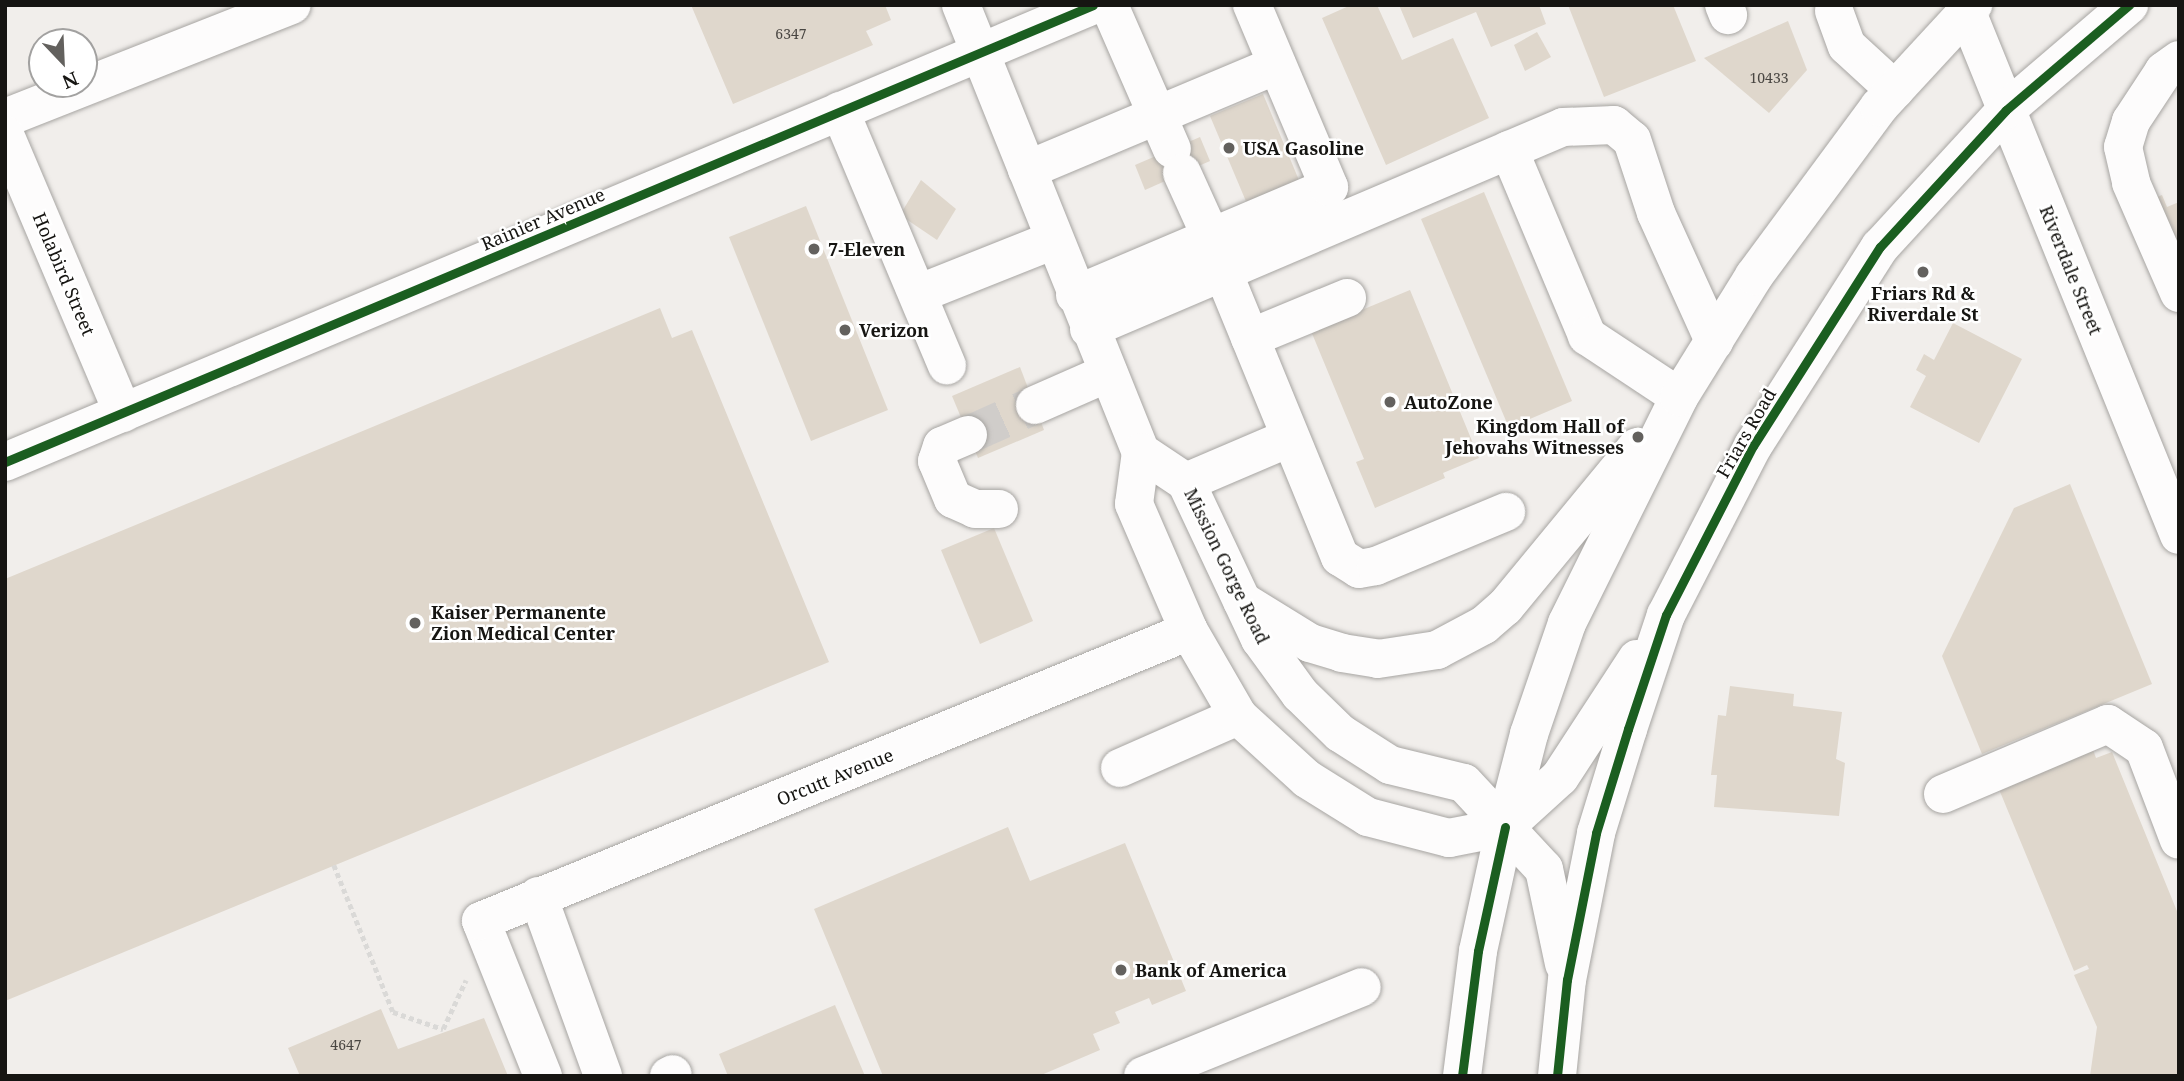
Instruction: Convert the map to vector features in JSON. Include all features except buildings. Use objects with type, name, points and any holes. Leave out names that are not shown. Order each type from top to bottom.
[{"type":"main road","points":[[5,118],[292,5]]},
{"type":"main road","points":[[961,5],[1082,312],[1141,452],[1134,504],[1189,631],[1238,716],[1307,779],[1368,817],[1449,838],[1505,827],[1560,777],[1666,615]]},
{"type":"main road","name":"Rainier Avenue","points":[[5,462],[1093,5]]},
{"type":"main road","points":[[1109,5],[1217,255],[1289,438],[1340,557],[1359,569],[1376,566],[1506,512]]},
{"type":"main road","points":[[1217,255],[1329,187],[1252,5]]},
{"type":"main road","name":"Friars Road","points":[[1567,980],[1596,833],[1666,615],[1753,446],[1880,247],[2006,110],[2129,5]]},
{"type":"main road","points":[[1462,1076],[1478,951],[1505,827],[1529,734],[1567,623],[1679,397],[1762,265],[1895,90],[1968,7]]},
{"type":"main road","name":"Riverdale Street","points":[[1968,7],[2006,110],[2179,535]]},
{"type":"main road","points":[[1834,11],[1847,46],[1895,90]]},
{"type":"main road","points":[[2179,60],[2164,71],[2132,121],[2123,147],[2131,183],[2179,293]]},
{"type":"main road","points":[[1027,170],[1171,146],[1277,65]]},
{"type":"main road","points":[[841,111],[947,365]]},
{"type":"main road","points":[[1082,312],[1217,255],[1510,150],[1563,127],[1614,125],[1632,140],[1656,213],[1714,341]]},
{"type":"main road","name":"Holabird Street","points":[[5,135],[123,413]]},
{"type":"main road","points":[[1510,150],[1587,336],[1679,397]]},
{"type":"main road","points":[[918,293],[1054,240]]},
{"type":"main road","points":[[1250,338],[1347,298]]},
{"type":"main road","points":[[1035,405],[1108,373]]},
{"type":"main road","points":[[1242,601],[1310,643],[1342,653],[1378,659],[1437,650],[1484,625],[1505,607],[1679,397]]},
{"type":"main road","points":[[968,435],[942,446],[937,461],[953,499],[975,509],[999,509]]},
{"type":"main road","points":[[1186,482],[1289,438]]},
{"type":"main road","name":"Mission Gorge Road","points":[[1141,452],[1186,482],[1260,639],[1300,694],[1340,733],[1390,765],[1464,783],[1544,869],[1567,980]]},
{"type":"main road","name":"Orcutt Avenue","points":[[543,1076],[481,921],[1189,631]]},
{"type":"main road","points":[[1120,768],[1238,716]]},
{"type":"main road","points":[[1943,794],[2108,724],[2144,748],[2179,840]]},
{"type":"main road","points":[[538,896],[604,1076]]},
{"type":"main road","points":[[1556,1076],[1567,980]]},
{"type":"main road","points":[[1143,1076],[1362,987]]},
{"type":"path","points":[[334,865],[393,1012],[443,1029],[461,984]]},
{"type":"tunnel","points":[[968,435],[1035,405]]},
{"type":"cycle path","points":[[5,462],[1093,5]]},
{"type":"cycle path","points":[[1557,1076],[1567,980],[1596,833],[1628,729],[1666,615],[1753,446],[1880,247],[2006,110],[2129,5]]},
{"type":"cycle path","points":[[1462,1076],[1478,951],[1505,827]]},
{"type":"place","name":"USA Gasoline","points":[[1229,148]]},
{"type":"place","name":"7-Eleven","points":[[814,249]]},
{"type":"place","name":"Friars Rd & Riverdale St","points":[[1923,272]]},
{"type":"place","name":"Verizon","points":[[845,330]]},
{"type":"place","name":"AutoZone","points":[[1390,402]]},
{"type":"place","name":"Kingdom Hall of Jehovahs Witnesses","points":[[1638,437]]},
{"type":"place","name":"Kaiser Permanente Zion Medical Center","points":[[415,623]]},
{"type":"place","name":"Bank of America","points":[[1121,970]]}]
